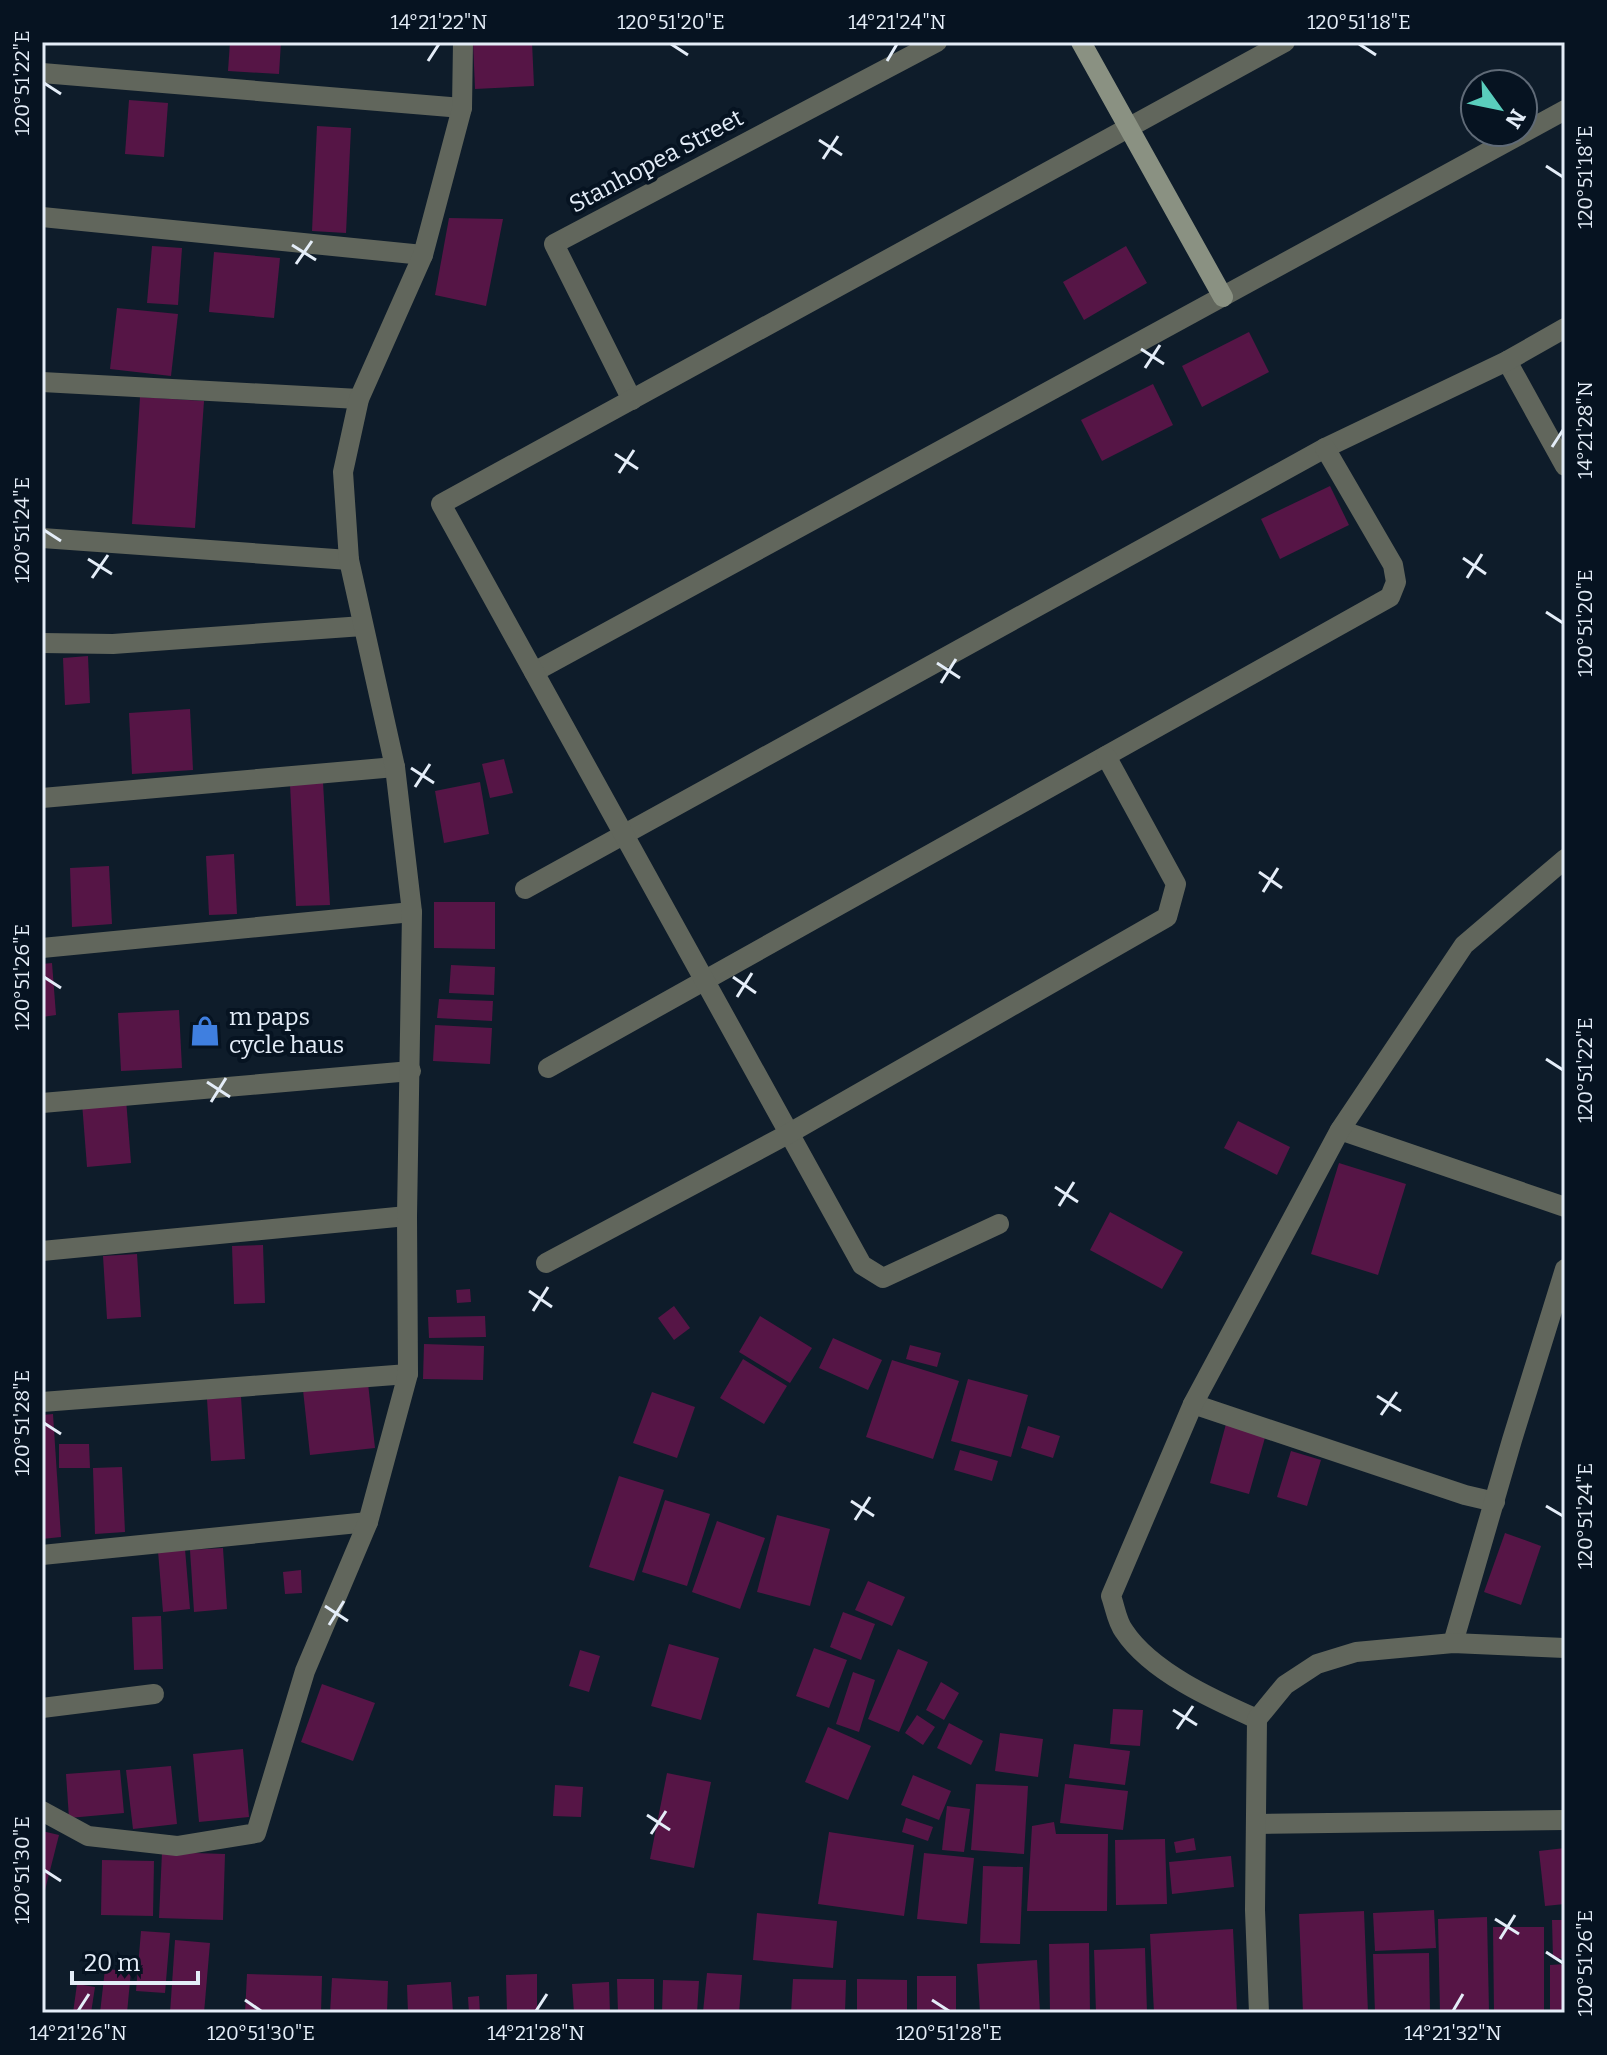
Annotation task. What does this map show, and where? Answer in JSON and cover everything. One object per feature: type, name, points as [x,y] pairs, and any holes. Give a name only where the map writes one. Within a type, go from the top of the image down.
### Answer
[{"type":"street","points":[[42,1811],[88,1836],[177,1846],[256,1833],[305,1671],[368,1522],[408,1374],[412,912],[395,767],[349,560],[343,472],[359,399],[423,255],[462,108],[463,42]]},
{"type":"street","name":"Stanhopea Street","points":[[632,400],[554,244],[937,42]]},
{"type":"street","points":[[1081,42],[1223,297]]},
{"type":"street","points":[[999,1224],[883,1278],[862,1265],[441,504],[1285,42]]},
{"type":"street","points":[[42,73],[462,108]]},
{"type":"street","points":[[534,672],[1565,110]]},
{"type":"street","points":[[42,217],[423,255]]},
{"type":"street","points":[[525,889],[1325,448],[1507,361],[1565,328]]},
{"type":"street","points":[[1507,361],[1565,466]]},
{"type":"street","points":[[42,382],[359,399]]},
{"type":"street","points":[[548,1068],[1390,597],[1396,582],[1393,565],[1325,448]]},
{"type":"street","points":[[42,538],[349,560]]},
{"type":"street","points":[[42,643],[113,644],[363,626]]},
{"type":"street","points":[[546,1263],[788,1134],[1167,917],[1176,884],[1106,756]]},
{"type":"street","points":[[42,798],[395,767]]},
{"type":"street","points":[[1257,1719],[1196,1692],[1150,1658],[1123,1631],[1111,1596],[1193,1404],[1340,1130],[1464,945],[1562,865]]},
{"type":"street","points":[[42,948],[412,912]]},
{"type":"street","points":[[42,1103],[411,1071]]},
{"type":"street","points":[[1340,1130],[1565,1207]]},
{"type":"street","points":[[42,1251],[407,1216]]},
{"type":"street","points":[[1453,1643],[1565,1269]]},
{"type":"street","points":[[42,1402],[408,1374]]},
{"type":"street","points":[[1193,1404],[1465,1495],[1495,1502]]},
{"type":"street","points":[[42,1555],[368,1522]]},
{"type":"street","points":[[1259,2013],[1255,1910],[1257,1719],[1285,1685],[1317,1664],[1356,1652],[1453,1643],[1565,1648]]},
{"type":"street","points":[[42,1708],[154,1694]]},
{"type":"street","points":[[1257,1824],[1565,1820]]},
{"type":"building","points":[[230,42],[281,42],[279,74],[228,71]]},
{"type":"building","points":[[473,42],[532,42],[534,86],[475,89]]},
{"type":"building","points":[[129,100],[168,103],[164,157],[125,154]]},
{"type":"building","points":[[317,126],[351,128],[346,233],[312,231]]},
{"type":"building","points":[[449,218],[503,219],[486,306],[435,295]]},
{"type":"building","points":[[152,246],[182,248],[178,305],[147,303]]},
{"type":"building","points":[[1126,246],[1147,283],[1084,320],[1063,282]]},
{"type":"building","points":[[214,252],[280,258],[274,318],[209,312]]},
{"type":"building","points":[[117,308],[178,314],[171,376],[110,369]]},
{"type":"building","points":[[1249,332],[1269,372],[1202,407],[1182,366]]},
{"type":"building","points":[[1153,384],[1173,425],[1102,461],[1081,420]]},
{"type":"building","points":[[140,397],[204,401],[195,528],[132,524]]},
{"type":"building","points":[[1330,486],[1349,525],[1280,559],[1261,519]]},
{"type":"building","points":[[88,656],[90,703],[65,705],[63,658]]},
{"type":"building","points":[[190,709],[193,770],[132,774],[129,713]]},
{"type":"building","points":[[504,759],[513,793],[490,798],[482,764]]},
{"type":"building","points":[[323,782],[330,905],[296,906],[290,784]]},
{"type":"building","points":[[480,782],[489,834],[444,843],[435,791]]},
{"type":"building","points":[[234,854],[237,914],[209,915],[206,856]]},
{"type":"building","points":[[109,866],[112,924],[72,927],[70,868]]},
{"type":"building","points":[[434,902],[495,902],[495,949],[434,948]]},
{"type":"building","points":[[52,963],[56,1015],[42,1017],[42,964]]},
{"type":"building","points":[[451,965],[495,967],[494,995],[449,993]]},
{"type":"building","points":[[439,999],[493,1001],[492,1021],[437,1018]]},
{"type":"building","points":[[179,1010],[182,1068],[121,1071],[118,1013]]},
{"type":"building","points":[[435,1025],[492,1028],[490,1064],[433,1061]]},
{"type":"building","points":[[126,1099],[131,1163],[87,1167],[82,1103]]},
{"type":"building","points":[[1238,1121],[1290,1147],[1277,1175],[1224,1148]]},
{"type":"building","points":[[1339,1163],[1406,1184],[1378,1275],[1311,1254]]},
{"type":"building","points":[[1110,1212],[1183,1252],[1162,1289],[1090,1250]]},
{"type":"building","points":[[263,1245],[265,1303],[234,1304],[232,1246]]},
{"type":"building","points":[[137,1254],[141,1317],[107,1319],[103,1256]]},
{"type":"building","points":[[470,1289],[471,1302],[457,1303],[456,1290]]},
{"type":"building","points":[[674,1306],[690,1328],[674,1340],[658,1318]]},
{"type":"building","points":[[485,1316],[486,1337],[429,1338],[428,1317]]},
{"type":"building","points":[[760,1316],[812,1348],[790,1383],[739,1352]]},
{"type":"building","points":[[833,1338],[882,1360],[868,1390],[819,1368]]},
{"type":"building","points":[[424,1344],[484,1346],[483,1380],[423,1379]]},
{"type":"building","points":[[910,1345],[941,1353],[937,1367],[906,1359]]},
{"type":"building","points":[[743,1359],[787,1386],[764,1424],[720,1398]]},
{"type":"building","points":[[892,1360],[959,1381],[933,1459],[866,1437]]},
{"type":"building","points":[[968,1379],[1028,1395],[1011,1457],[951,1441]]},
{"type":"building","points":[[368,1383],[375,1448],[310,1455],[303,1390]]},
{"type":"building","points":[[652,1392],[695,1407],[677,1458],[633,1443]]},
{"type":"building","points":[[241,1397],[245,1459],[211,1461],[207,1399]]},
{"type":"building","points":[[53,1414],[61,1537],[42,1539],[42,1415]]},
{"type":"building","points":[[1226,1424],[1266,1434],[1249,1494],[1210,1483]]},
{"type":"building","points":[[1028,1426],[1060,1436],[1053,1458],[1021,1448]]},
{"type":"building","points":[[59,1444],[89,1444],[90,1468],[59,1468]]},
{"type":"building","points":[[960,1450],[998,1461],[992,1481],[954,1470]]},
{"type":"building","points":[[1291,1451],[1321,1460],[1307,1506],[1277,1497]]},
{"type":"building","points":[[122,1467],[125,1532],[95,1534],[93,1468]]},
{"type":"building","points":[[619,1476],[664,1490],[634,1581],[589,1567]]},
{"type":"building","points":[[665,1500],[710,1514],[687,1586],[642,1572]]},
{"type":"building","points":[[777,1515],[830,1529],[810,1606],[757,1592]]},
{"type":"building","points":[[717,1521],[765,1538],[740,1609],[692,1592]]},
{"type":"building","points":[[1505,1533],[1541,1546],[1521,1605],[1484,1592]]},
{"type":"building","points":[[223,1548],[227,1609],[194,1612],[190,1550]]},
{"type":"building","points":[[185,1549],[190,1609],[163,1612],[158,1551]]},
{"type":"building","points":[[301,1570],[302,1593],[285,1594],[283,1572]]},
{"type":"building","points":[[868,1581],[905,1597],[892,1626],[855,1610]]},
{"type":"building","points":[[843,1612],[875,1624],[861,1660],[830,1647]]},
{"type":"building","points":[[161,1616],[163,1669],[134,1670],[132,1617]]},
{"type":"building","points":[[669,1644],[719,1658],[701,1720],[651,1706]]},
{"type":"building","points":[[814,1648],[847,1660],[829,1708],[796,1696]]},
{"type":"building","points":[[898,1649],[928,1662],[899,1732],[868,1719]]},
{"type":"building","points":[[580,1650],[600,1656],[589,1692],[569,1686]]},
{"type":"building","points":[[853,1672],[875,1680],[859,1732],[836,1724]]},
{"type":"building","points":[[941,1682],[959,1693],[944,1720],[926,1710]]},
{"type":"building","points":[[322,1684],[375,1703],[353,1761],[301,1742]]},
{"type":"building","points":[[1113,1709],[1143,1710],[1140,1746],[1110,1744]]},
{"type":"building","points":[[917,1715],[935,1727],[923,1745],[905,1733]]},
{"type":"building","points":[[949,1723],[983,1741],[971,1765],[937,1748]]},
{"type":"building","points":[[828,1727],[871,1746],[848,1800],[805,1782]]},
{"type":"building","points":[[1000,1733],[1043,1739],[1038,1777],[995,1771]]},
{"type":"building","points":[[1074,1744],[1130,1751],[1125,1785],[1069,1778]]},
{"type":"building","points":[[243,1749],[249,1817],[199,1822],[193,1754]]},
{"type":"building","points":[[171,1766],[177,1824],[133,1829],[126,1770]]},
{"type":"building","points":[[120,1770],[124,1813],[69,1818],[66,1774]]},
{"type":"building","points":[[667,1773],[711,1782],[694,1868],[650,1859]]},
{"type":"building","points":[[913,1775],[951,1791],[939,1820],[901,1805]]},
{"type":"building","points":[[976,1784],[1028,1786],[1024,1854],[971,1850]]},
{"type":"building","points":[[1065,1784],[1128,1791],[1123,1830],[1060,1823]]},
{"type":"building","points":[[555,1785],[583,1787],[581,1817],[553,1816]]},
{"type":"building","points":[[947,1806],[970,1809],[964,1852],[942,1850]]},
{"type":"building","points":[[906,1818],[933,1827],[928,1841],[902,1832]]},
{"type":"building","points":[[1054,1822],[1056,1834],[1108,1834],[1107,1911],[1027,1911],[1032,1826]]},
{"type":"building","points":[[42,1831],[59,1835],[43,1898],[42,1898]]},
{"type":"building","points":[[829,1832],[914,1845],[904,1916],[818,1904]]},
{"type":"building","points":[[1194,1838],[1196,1850],[1176,1853],[1174,1842]]},
{"type":"building","points":[[1165,1839],[1167,1904],[1116,1905],[1115,1840]]},
{"type":"building","points":[[1565,1848],[1565,1904],[1545,1906],[1539,1851]]},
{"type":"building","points":[[162,1852],[225,1854],[223,1920],[159,1918]]},
{"type":"building","points":[[924,1853],[974,1858],[967,1924],[917,1919]]},
{"type":"building","points":[[1231,1856],[1234,1887],[1172,1894],[1169,1862]]},
{"type":"building","points":[[102,1860],[154,1861],[153,1916],[101,1915]]},
{"type":"building","points":[[983,1866],[1023,1867],[1020,1944],[980,1943]]},
{"type":"building","points":[[1434,1910],[1436,1948],[1375,1951],[1373,1913]]},
{"type":"building","points":[[1364,1911],[1368,2013],[1303,2013],[1299,1914]]},
{"type":"building","points":[[757,1913],[837,1921],[833,1968],[753,1960]]},
{"type":"building","points":[[1487,1917],[1489,2012],[1440,2013],[1438,1919]]},
{"type":"building","points":[[1552,1920],[1565,1920],[1565,1958],[1553,1959]]},
{"type":"building","points":[[1493,1927],[1544,1927],[1544,2013],[1494,2013]]},
{"type":"building","points":[[1233,1929],[1237,2013],[1154,2013],[1150,1934]]},
{"type":"building","points":[[141,1931],[170,1933],[165,1993],[136,1991]]},
{"type":"building","points":[[175,1940],[210,1943],[204,2013],[170,2013]]},
{"type":"building","points":[[1089,1943],[1090,2013],[1050,2013],[1049,1944]]},
{"type":"building","points":[[1145,1948],[1147,2013],[1096,2013],[1094,1950]]},
{"type":"building","points":[[1429,1953],[1430,2013],[1375,2013],[1373,1954]]},
{"type":"building","points":[[1037,1960],[1040,2013],[980,2013],[977,1964]]},
{"type":"building","points":[[1565,1964],[1565,2013],[1550,2013],[1550,1965]]},
{"type":"building","points":[[105,1969],[131,1971],[127,2013],[100,2013]]},
{"type":"building","points":[[707,1973],[742,1975],[739,2013],[703,2012]]},
{"type":"building","points":[[247,1974],[322,1976],[321,2013],[245,2013]]},
{"type":"building","points":[[537,1974],[537,2013],[507,2013],[506,1975]]},
{"type":"building","points":[[917,1976],[956,1976],[956,2013],[917,2013]]},
{"type":"building","points":[[332,1978],[388,1981],[387,2013],[330,2013]]},
{"type":"building","points":[[617,1979],[654,1979],[654,2013],[618,2013]]},
{"type":"building","points":[[793,1979],[846,1980],[845,2013],[791,2013]]},
{"type":"building","points":[[857,1979],[907,1980],[907,2013],[857,2013]]},
{"type":"building","points":[[663,1980],[699,1981],[697,2013],[662,2013]]},
{"type":"building","points":[[451,1982],[453,2013],[408,2013],[407,1985]]},
{"type":"building","points":[[609,1982],[610,2013],[574,2013],[572,1984]]},
{"type":"building","points":[[77,1984],[95,1987],[91,2013],[73,2013]]},
{"type":"building","points":[[479,1996],[480,2013],[469,2013],[468,1997]]},
{"type":"place","name":"m paps cycle haus","points":[[205,1031]]}]
